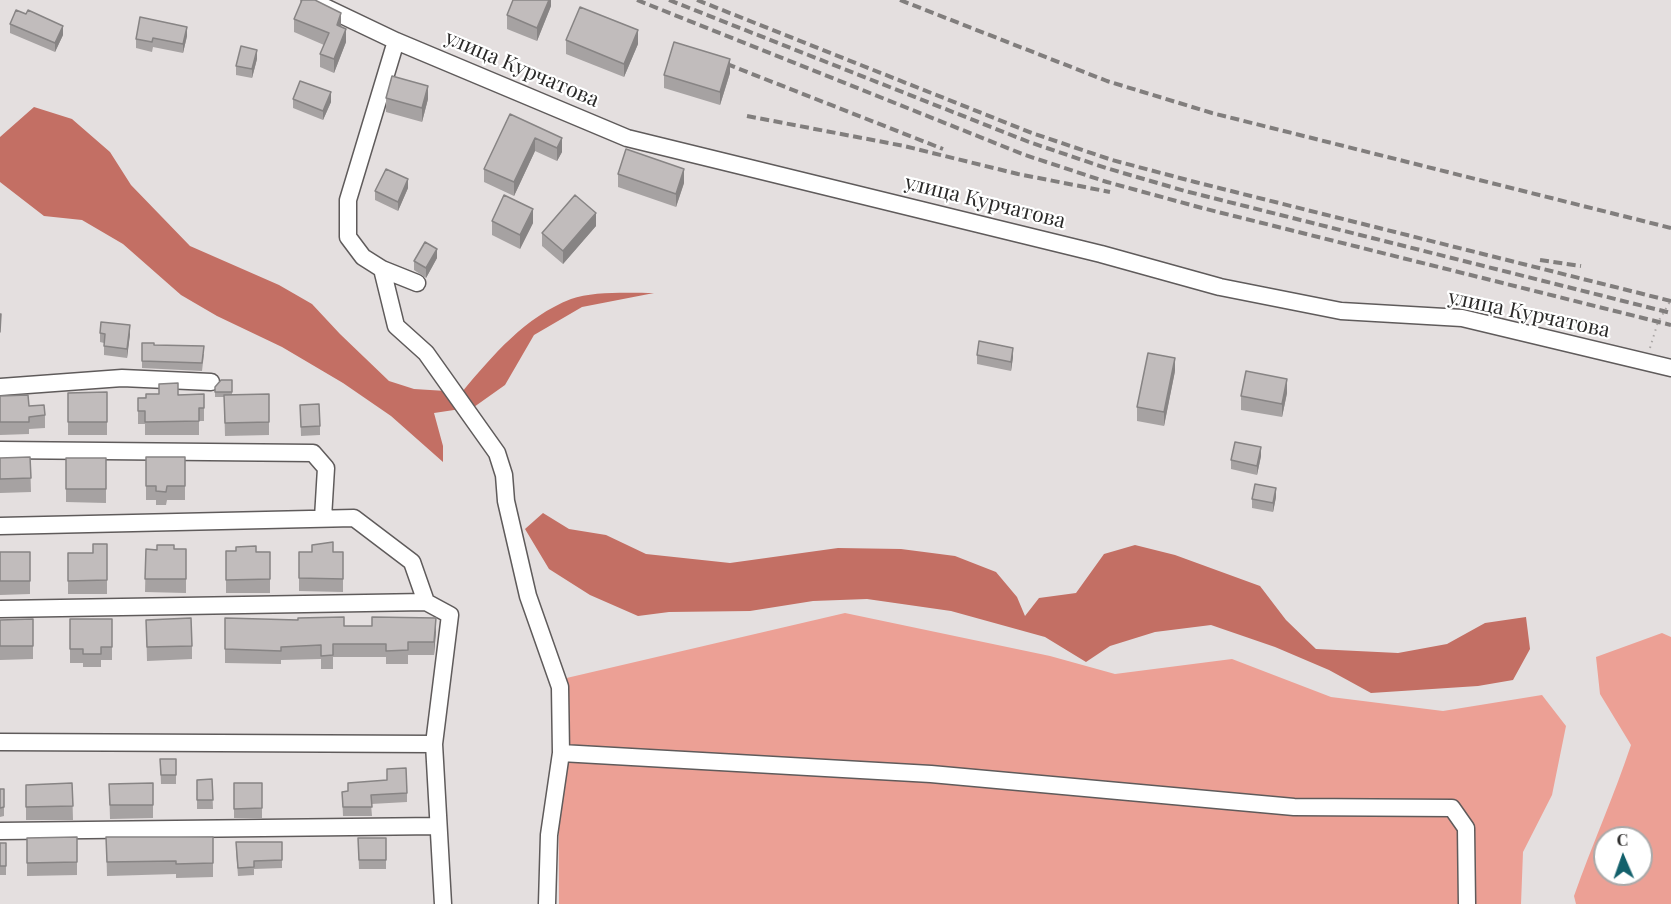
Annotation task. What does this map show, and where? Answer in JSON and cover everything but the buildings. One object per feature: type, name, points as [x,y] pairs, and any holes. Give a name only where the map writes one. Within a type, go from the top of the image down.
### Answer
[{"type":"street","name":"улица Курчатова","points":[[310,0],[396,41],[627,138],[1101,254],[1220,287],[1341,311],[1462,318],[1671,368]]},
{"type":"street","points":[[396,41],[348,200],[348,237],[363,256],[382,269],[417,283]]},
{"type":"street","points":[[382,269],[396,326],[426,352],[497,453],[504,475],[506,501],[528,596],[560,687],[561,753],[549,835],[547,904]]},
{"type":"street","points":[[0,387],[122,378],[211,382]]},
{"type":"street","points":[[0,450],[313,453],[326,468],[323,518]]},
{"type":"street","points":[[0,526],[354,518],[412,562],[426,602]]},
{"type":"street","points":[[0,609],[426,602],[450,615],[434,744],[443,904]]},
{"type":"street","points":[[0,742],[434,744]]},
{"type":"street","points":[[561,753],[931,774],[1294,807],[1452,808],[1466,828],[1467,904]]},
{"type":"street","points":[[0,831],[438,826]]},
{"type":"path","points":[[1645,362],[1658,322],[1671,300]]},
{"type":"shaded area","points":[[34,107],[72,119],[110,152],[131,185],[190,246],[279,285],[312,304],[389,381],[414,389],[462,392],[511,338],[539,316],[571,299],[601,294],[654,293],[582,307],[534,335],[505,385],[474,407],[434,413],[443,446],[443,462],[391,416],[343,383],[282,347],[217,316],[181,295],[123,244],[82,220],[44,216],[0,182],[0,137]]},
{"type":"shaded area","points":[[543,513],[569,529],[606,535],[646,554],[730,563],[838,548],[901,549],[955,556],[996,572],[1017,597],[1025,616],[1039,598],[1076,593],[1104,554],[1135,545],[1175,555],[1260,586],[1286,620],[1316,649],[1398,653],[1447,644],[1485,623],[1526,617],[1530,649],[1513,680],[1478,686],[1371,693],[1329,670],[1275,647],[1211,625],[1155,632],[1110,646],[1086,662],[1045,637],[951,611],[867,599],[813,601],[750,611],[669,612],[638,616],[590,595],[549,569],[525,529]]},
{"type":"shaded area","points":[[845,613],[1050,656],[1115,674],[1232,659],[1331,697],[1443,711],[1542,695],[1566,726],[1552,795],[1523,852],[1521,904],[559,904],[558,680]]},
{"type":"shaded area","points":[[1662,633],[1671,637],[1671,904],[1576,904],[1574,896],[1593,846],[1593,886],[1653,886],[1653,826],[1601,826],[1631,745],[1600,694],[1596,657]]},
{"type":"railway","points":[[637,0],[1025,155],[1107,182],[1202,208],[1671,325]]},
{"type":"railway","points":[[669,0],[1029,142],[1106,168],[1185,191],[1671,313]]},
{"type":"railway","points":[[697,0],[1032,133],[1112,160],[1671,301]]},
{"type":"railway","points":[[900,0],[1107,81],[1212,113],[1671,228]]},
{"type":"railway","points":[[714,59],[943,149]]},
{"type":"railway","points":[[747,116],[904,146],[1018,174],[1110,192]]},
{"type":"railway","points":[[1540,260],[1581,266]]}]
